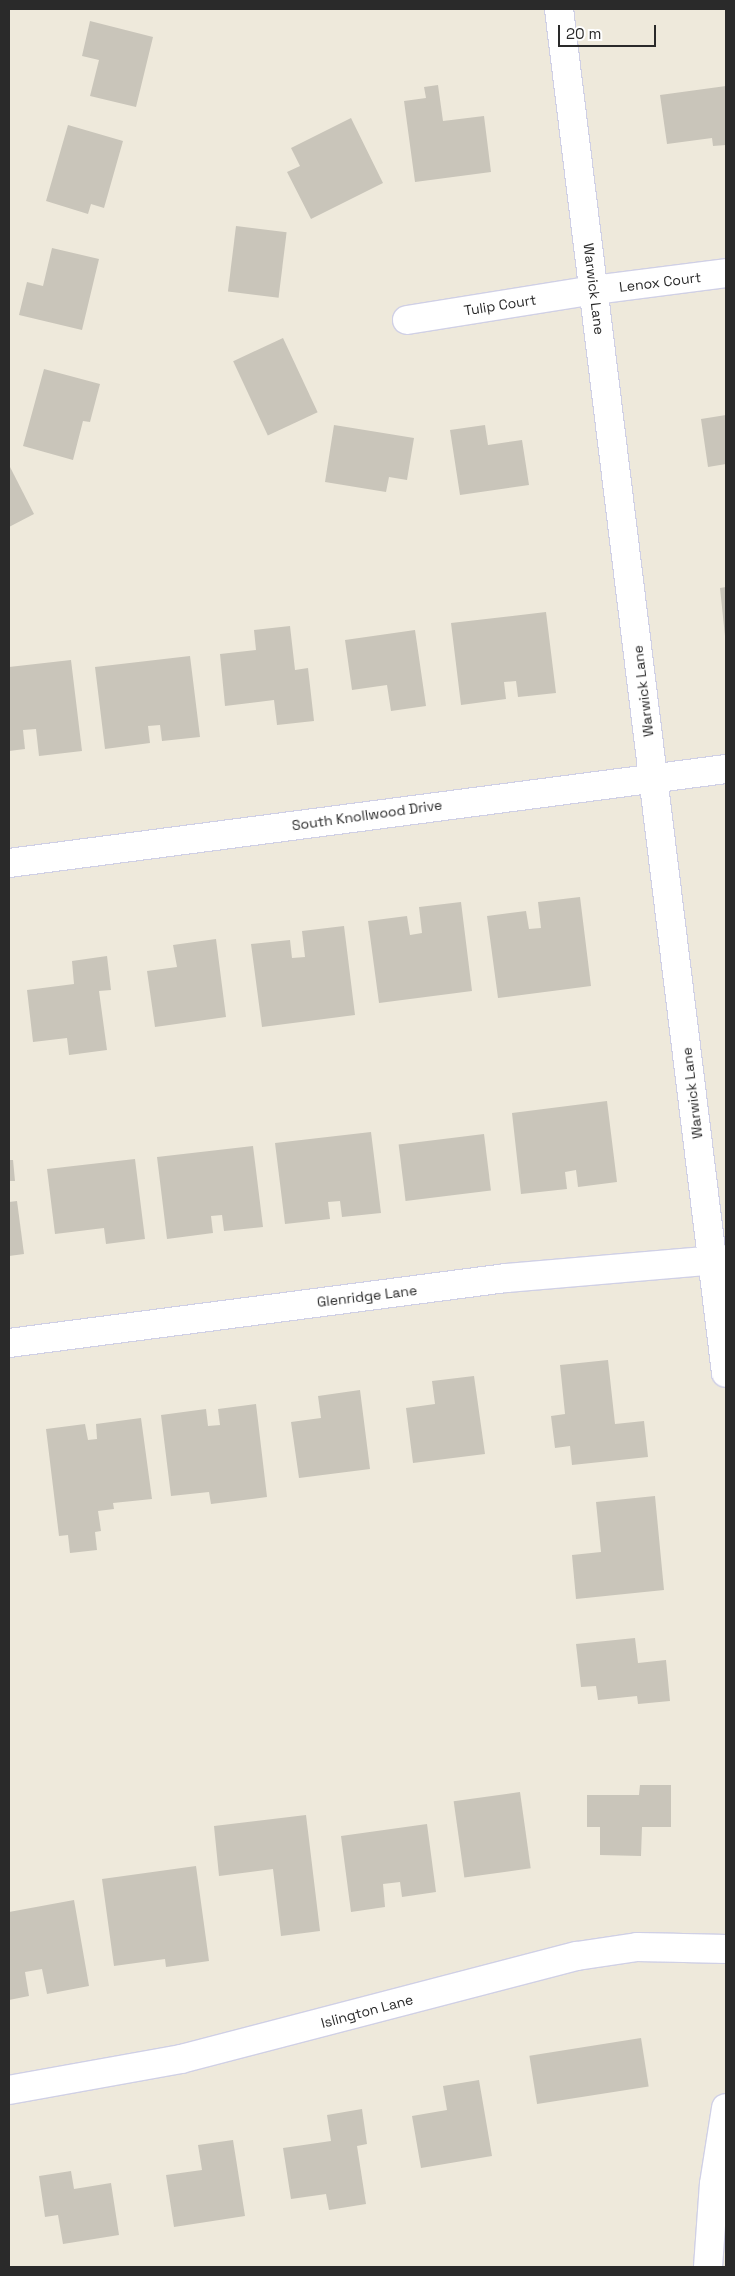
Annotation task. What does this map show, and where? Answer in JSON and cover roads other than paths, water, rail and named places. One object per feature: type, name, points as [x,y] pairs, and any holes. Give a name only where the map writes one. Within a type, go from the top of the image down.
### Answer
[{"type":"street","name":"Warwick Lane","points":[[559,9],[654,777],[720,1260],[726,1373]]},
{"type":"street","name":"Lenox Court","points":[[594,290],[726,273]]},
{"type":"street","name":"Tulip Court","points":[[407,320],[594,290]]},
{"type":"street","name":"South Knollwood Drive","points":[[9,863],[726,769]]},
{"type":"street","name":"Glenridge Lane","points":[[9,1343],[506,1278],[720,1260]]},
{"type":"street","name":"Islington Lane","points":[[9,2090],[181,2059],[577,1956],[637,1947],[726,1949]]},
{"type":"street","points":[[708,2267],[720,2184],[726,2108]]}]
